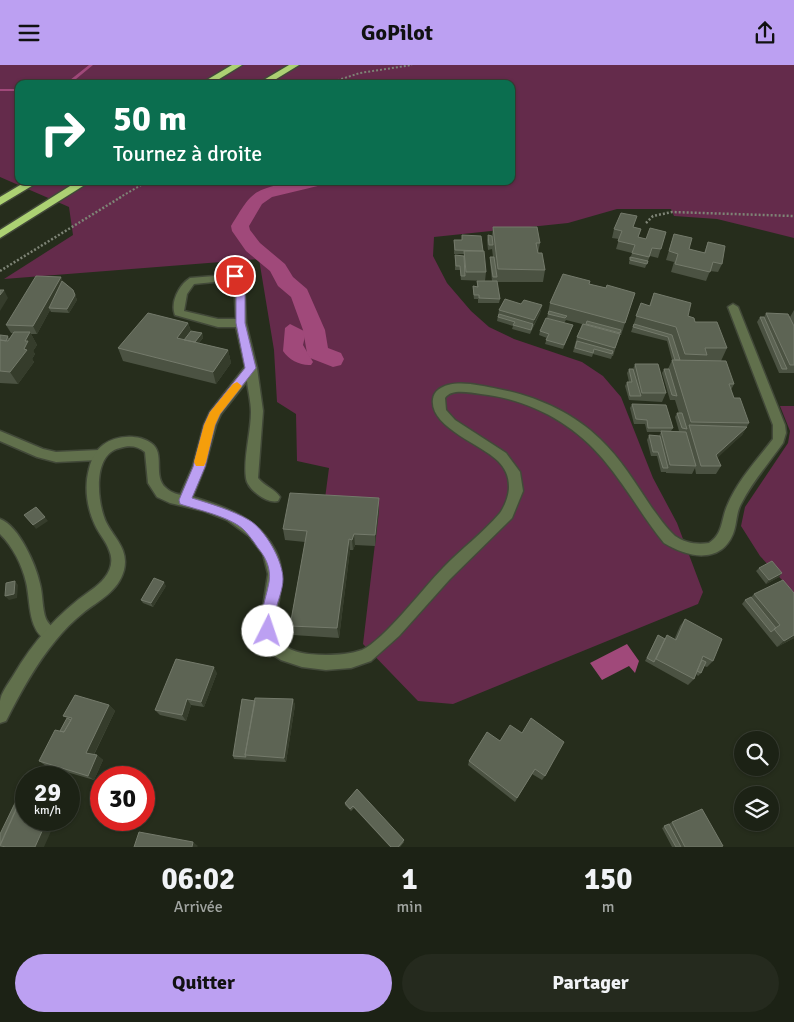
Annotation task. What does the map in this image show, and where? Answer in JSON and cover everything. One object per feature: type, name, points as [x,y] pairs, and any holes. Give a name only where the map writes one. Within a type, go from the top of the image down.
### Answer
[{"type":"highway","points":[[211,80],[238,65]]},
{"type":"highway","points":[[268,80],[295,65]]},
{"type":"highway","points":[[0,202],[28,185]]},
{"type":"highway","points":[[0,235],[80,185]]},
{"type":"street","points":[[240,323],[218,323],[179,313],[179,303],[188,284],[194,280],[239,277],[240,323],[251,368],[257,411],[252,479],[258,487],[273,497]]},
{"type":"street","points":[[0,715],[35,652],[72,612],[112,580],[118,565],[116,549],[107,537],[98,519],[93,494],[100,455],[104,448],[113,443],[137,442],[145,444],[151,450],[154,483],[160,491],[166,496],[185,500],[229,516],[247,525],[270,553],[275,565],[276,581],[269,612],[268,631],[275,647],[288,657],[328,663],[367,656],[380,645],[447,573],[507,515],[517,495],[517,478],[504,460],[485,445],[450,423],[442,414],[438,405],[439,397],[443,392],[451,389],[474,389],[526,401],[566,418],[608,456],[669,539],[677,545],[689,549],[702,551],[716,547],[724,537],[734,503],[779,441],[780,433],[772,404],[733,307]]},
{"type":"street","points":[[185,500],[199,467],[210,425],[216,412],[251,368]]},
{"type":"street","points":[[0,436],[41,454],[56,457],[100,455]]},
{"type":"street","points":[[0,525],[14,539],[22,554],[33,582],[39,621],[50,635]]},
{"type":"path","points":[[338,80],[360,73],[412,65]]},
{"type":"path","points":[[0,271],[141,185]]},
{"type":"path","points":[[646,223],[653,216],[672,212],[794,215]]},
{"type":"shaded area","points":[[0,65],[794,65],[794,238],[717,219],[674,216],[671,209],[617,209],[568,223],[434,237],[433,256],[447,283],[471,311],[489,327],[514,339],[582,362],[603,376],[621,397],[653,478],[677,523],[703,592],[698,604],[453,704],[418,701],[363,644],[379,510],[324,506],[329,468],[297,461],[296,414],[277,402],[274,350],[259,259],[4,279],[73,235],[69,207],[18,185],[515,185],[515,80],[15,80],[15,184],[0,177]]},
{"type":"shaded area","points":[[290,324],[306,332],[303,345],[313,362],[311,365],[303,365],[296,362],[283,351],[285,328]]},
{"type":"shaded area","points":[[780,406],[794,406],[794,593],[760,556],[741,526],[745,507],[788,443],[790,431]]},
{"type":"shaded area","points":[[627,644],[639,661],[635,673],[629,666],[602,680],[590,663]]},
{"type":"building","points":[[621,213],[637,216],[633,227],[641,229],[638,237],[646,239],[650,228],[666,232],[661,249],[652,248],[649,257],[632,253],[635,245],[618,241],[622,231],[614,229]]},
{"type":"building","points":[[493,227],[537,227],[540,243],[536,243],[538,253],[542,253],[545,270],[498,269]]},
{"type":"building","points":[[674,234],[692,238],[689,249],[705,253],[708,242],[725,246],[722,264],[713,262],[710,272],[675,264],[678,254],[669,251]]},
{"type":"building","points":[[462,235],[481,236],[483,251],[455,250],[454,240],[462,240]]},
{"type":"building","points":[[488,235],[492,236],[493,245],[489,245]]},
{"type":"building","points":[[464,251],[484,251],[486,272],[466,272]]},
{"type":"building","points":[[455,255],[464,256],[465,276],[461,276],[460,266],[456,266]]},
{"type":"building","points":[[490,257],[494,257],[497,277],[493,277]]},
{"type":"building","points":[[630,257],[648,261],[647,264],[630,260]]},
{"type":"building","points":[[563,274],[590,281],[589,284],[606,288],[607,285],[635,293],[625,323],[550,303]]},
{"type":"building","points":[[36,276],[61,277],[33,326],[6,325]]},
{"type":"building","points":[[62,281],[73,290],[75,295],[67,309],[49,308]]},
{"type":"building","points":[[477,281],[497,281],[500,299],[479,298],[479,295],[474,295],[473,286],[478,287]]},
{"type":"building","points":[[654,293],[691,303],[688,316],[694,318],[695,322],[717,322],[727,348],[705,348],[707,355],[685,354],[676,327],[636,316],[641,303],[650,306]]},
{"type":"building","points":[[505,299],[521,304],[524,300],[542,305],[534,320],[499,310]]},
{"type":"building","points":[[549,311],[567,316],[565,318],[548,314]]},
{"type":"building","points":[[148,313],[188,323],[177,338],[228,350],[213,372],[118,348]]},
{"type":"building","points":[[766,313],[788,314],[794,326],[794,365],[790,365]]},
{"type":"building","points":[[499,314],[533,324],[531,330],[513,325],[515,322],[498,317]]},
{"type":"building","points":[[760,317],[764,317],[787,369],[782,369]]},
{"type":"building","points":[[546,318],[573,325],[564,345],[546,340],[549,334],[540,331]]},
{"type":"building","points":[[587,321],[621,330],[620,333],[586,324]]},
{"type":"building","points":[[583,324],[620,334],[615,348],[577,337]]},
{"type":"building","points":[[634,324],[672,335],[680,360],[675,360],[668,337],[633,327]]},
{"type":"building","points":[[191,331],[202,333],[195,342],[184,340]]},
{"type":"building","points":[[14,332],[30,332],[25,341],[28,341],[24,349],[27,350],[10,372],[0,371],[0,340],[8,341]]},
{"type":"building","points":[[0,335],[8,336],[6,341],[0,340]]},
{"type":"building","points":[[577,341],[613,351],[612,354],[594,349],[593,353],[575,348]]},
{"type":"building","points":[[672,360],[726,361],[734,384],[729,384],[734,398],[740,398],[749,423],[691,422]]},
{"type":"building","points":[[635,364],[658,364],[666,393],[642,393]]},
{"type":"building","points":[[629,369],[633,369],[641,396],[630,396],[627,382],[632,382]]},
{"type":"building","points":[[664,369],[669,369],[677,396],[672,395]]},
{"type":"building","points":[[632,404],[666,405],[673,428],[648,428],[647,420],[636,419]]},
{"type":"building","points":[[677,413],[682,413],[687,429],[682,428]]},
{"type":"building","points":[[689,425],[747,427],[716,455],[721,466],[701,466]]},
{"type":"building","points":[[661,431],[686,432],[696,466],[670,465]]},
{"type":"building","points":[[649,435],[660,436],[668,468],[663,468],[658,452],[653,452]]},
{"type":"building","points":[[290,493],[379,498],[375,535],[354,534],[352,540],[349,539],[337,628],[290,626],[307,531],[283,529]]},
{"type":"building","points":[[36,507],[45,517],[33,525],[24,515]]},
{"type":"building","points":[[772,561],[782,573],[769,580],[759,568]]},
{"type":"building","points":[[154,578],[164,582],[151,603],[141,600]]},
{"type":"building","points":[[783,580],[794,593],[794,635],[784,641],[774,629],[780,625],[754,594]]},
{"type":"building","points":[[15,581],[14,594],[5,596],[6,583]]},
{"type":"building","points":[[751,597],[776,628],[771,632],[745,600]]},
{"type":"building","points":[[685,619],[722,639],[713,661],[703,656],[694,679],[656,659],[667,635],[676,640]]},
{"type":"building","points":[[658,635],[665,639],[654,662],[647,658]]},
{"type":"building","points":[[176,659],[214,667],[201,702],[187,699],[182,715],[155,710]]},
{"type":"building","points":[[702,660],[706,662],[701,673],[697,671]]},
{"type":"building","points":[[75,695],[109,705],[86,753],[97,755],[92,766],[90,766],[88,776],[80,774],[80,766],[55,766],[39,761],[55,730],[64,732],[72,718],[63,716]]},
{"type":"building","points":[[255,698],[293,699],[284,758],[245,755]]},
{"type":"building","points":[[242,699],[255,701],[246,757],[233,756]]},
{"type":"building","points":[[67,718],[71,720],[64,732],[60,731]]},
{"type":"building","points":[[531,718],[564,742],[545,776],[535,769],[517,798],[469,761],[487,732],[500,741],[510,725],[522,733]]},
{"type":"building","points":[[357,789],[404,840],[398,847],[391,847],[353,806],[350,809],[345,803]]},
{"type":"building","points":[[15,803],[15,811],[0,845],[0,834]]},
{"type":"building","points":[[702,809],[723,846],[685,847],[672,822]]},
{"type":"building","points":[[15,812],[15,831],[42,831],[35,847],[0,846]]},
{"type":"building","points":[[669,824],[681,847],[676,847],[664,826]]},
{"type":"building","points":[[139,832],[193,842],[192,847],[134,847]]},
{"type":"waterway","points":[[72,80],[91,65]]},
{"type":"waterway","points":[[0,90],[15,90]]},
{"type":"waterway","points":[[299,185],[266,193],[255,201],[240,226],[241,231],[253,247],[278,268],[285,281],[300,294],[314,330],[318,353],[333,359]]},
{"type":"slow traffic","points":[[200,462],[210,425],[216,412],[224,399],[237,386]]},
{"type":"route","points":[[235,276],[240,279],[240,323],[251,368],[241,382],[224,399],[216,412],[210,425],[199,467],[185,500],[202,505],[247,525],[270,553],[275,565],[276,581],[269,612],[268,631]]}]
